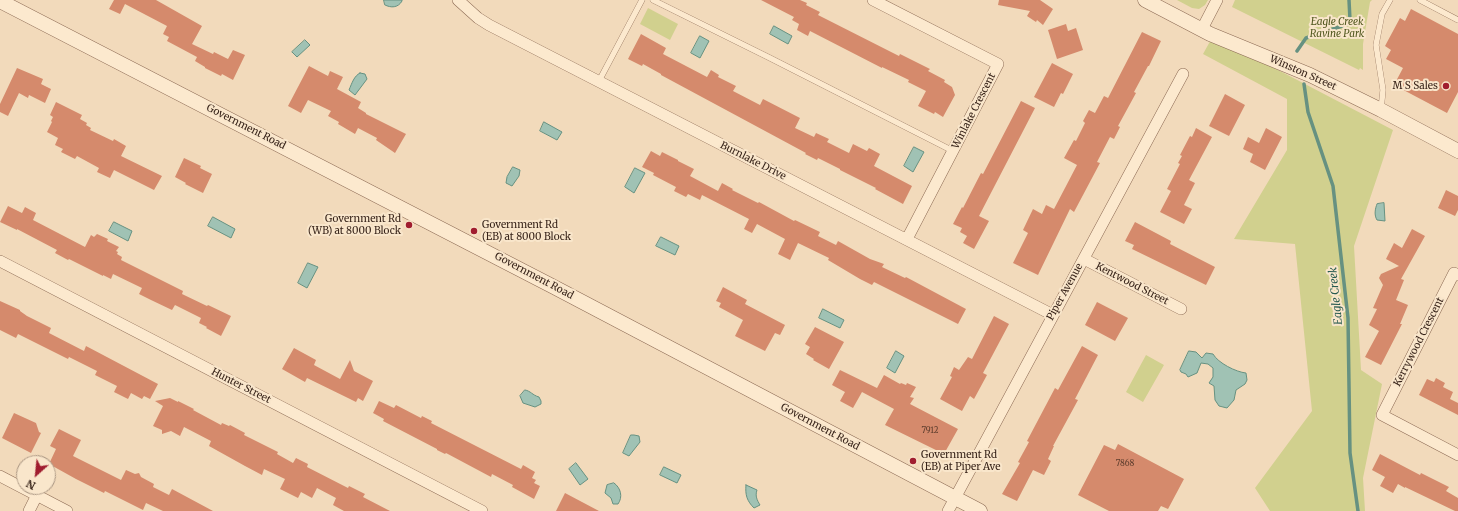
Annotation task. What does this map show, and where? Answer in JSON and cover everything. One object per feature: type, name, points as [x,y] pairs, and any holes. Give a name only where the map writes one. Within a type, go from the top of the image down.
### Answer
[{"type":"street","name":"Burnlake Drive","points":[[458,0],[488,25],[907,239],[1052,315]]},
{"type":"street","name":"Winlake Crescent","points":[[873,0],[998,64],[907,239]]},
{"type":"street","name":"Winston Street","points":[[1145,0],[1202,29],[1310,75],[1381,110],[1458,151]]},
{"type":"street","points":[[1202,29],[1217,0]]},
{"type":"street","name":"Government Road","points":[[0,1],[540,280],[980,511]]},
{"type":"street","name":"Piper Avenue","points":[[948,511],[1052,315],[1084,259],[1183,74]]},
{"type":"street","name":"Kentwood Street","points":[[1084,259],[1181,309]]},
{"type":"street","name":"Hunter Street","points":[[0,260],[482,511]]},
{"type":"street","name":"Kerrywood Crescent","points":[[1458,275],[1454,273],[1382,415],[1458,454]]},
{"type":"street","points":[[0,476],[16,484]]},
{"type":"street","points":[[29,511],[36,495],[67,511]]},
{"type":"lane","points":[[599,81],[642,0]]},
{"type":"lane","points":[[653,0],[778,61],[953,151]]},
{"type":"lane","points":[[1381,110],[1383,90],[1376,45],[1382,14],[1390,0]]},
{"type":"lane","points":[[1420,0],[1458,20]]},
{"type":"green space","points":[[1177,0],[1208,0],[1205,5],[1199,9],[1192,8]]},
{"type":"green space","name":"Eagle Creek Ravine Park","points":[[1235,0],[1372,0],[1370,2],[1363,44],[1363,70],[1360,68],[1359,70],[1232,7]]},
{"type":"green space","points":[[648,8],[678,24],[670,40],[640,24]]},
{"type":"green space","points":[[1213,36],[1393,130],[1354,246],[1361,370],[1382,384],[1363,478],[1365,511],[1270,511],[1255,488],[1312,411],[1295,244],[1234,239],[1287,150],[1287,99],[1203,54]]},
{"type":"green space","points":[[1146,355],[1164,365],[1143,402],[1126,392]]},
{"type":"shaded area","points":[[384,0],[402,1],[396,6],[390,7],[385,5]]},
{"type":"shaded area","points":[[774,26],[792,36],[788,44],[770,34]]},
{"type":"shaded area","points":[[700,36],[709,41],[700,58],[691,53]]},
{"type":"shaded area","points":[[305,40],[310,45],[297,57],[292,52]]},
{"type":"shaded area","points":[[360,73],[365,74],[367,79],[355,95],[349,90],[352,82]]},
{"type":"shaded area","points":[[544,122],[562,132],[557,140],[540,131]]},
{"type":"shaded area","points":[[914,147],[924,152],[913,172],[904,166]]},
{"type":"shaded area","points":[[513,167],[520,170],[519,176],[512,186],[506,183],[507,177]]},
{"type":"shaded area","points":[[635,168],[645,173],[634,193],[625,187]]},
{"type":"shaded area","points":[[1384,203],[1385,221],[1377,220],[1375,212],[1377,204]]},
{"type":"shaded area","points":[[213,217],[235,229],[231,238],[208,226]]},
{"type":"shaded area","points":[[114,222],[132,231],[128,241],[109,231]]},
{"type":"shaded area","points":[[661,237],[679,246],[675,255],[656,246]]},
{"type":"shaded area","points":[[308,263],[318,267],[307,288],[298,283]]},
{"type":"shaded area","points":[[823,309],[844,320],[840,328],[819,318]]},
{"type":"shaded area","points":[[896,351],[904,356],[895,373],[887,368]]},
{"type":"shaded area","points":[[1189,351],[1196,352],[1202,358],[1206,353],[1213,354],[1219,361],[1237,371],[1246,373],[1247,380],[1245,384],[1236,390],[1234,400],[1227,408],[1219,406],[1215,400],[1214,386],[1209,383],[1213,377],[1213,368],[1208,364],[1201,363],[1197,373],[1188,377],[1186,374],[1181,372],[1180,370]]},
{"type":"shaded area","points":[[525,390],[539,397],[541,404],[535,407],[523,403],[520,396]]},
{"type":"shaded area","points":[[631,435],[639,436],[640,442],[629,456],[623,453]]},
{"type":"shaded area","points":[[576,463],[588,479],[580,485],[569,469]]},
{"type":"shaded area","points":[[664,467],[681,475],[677,483],[660,475]]},
{"type":"shaded area","points":[[614,483],[618,487],[620,493],[620,501],[618,504],[613,504],[611,498],[605,493],[607,485]]},
{"type":"shaded area","points":[[746,485],[757,490],[756,494],[760,505],[754,508],[750,503],[746,495]]},
{"type":"building","points":[[114,0],[156,0],[202,26],[192,44],[228,59],[233,50],[245,55],[233,80],[205,68],[195,61],[197,57],[167,41],[169,37],[163,34],[167,26],[125,4],[120,14],[109,9]]},
{"type":"building","points":[[761,0],[800,0],[807,3],[806,5],[820,12],[818,15],[899,56],[900,54],[930,69],[928,71],[945,80],[944,82],[952,87],[955,95],[943,117],[935,112],[934,114],[918,106],[926,91],[908,82],[909,80],[882,68],[810,31],[808,36],[797,30],[799,24],[792,20],[794,17]]},
{"type":"building","points":[[999,0],[1040,0],[1053,9],[1043,25],[1037,20],[1036,22],[1027,16],[1030,11],[998,5]]},
{"type":"building","points":[[1411,9],[1458,34],[1458,92],[1447,113],[1394,85],[1403,68],[1386,59],[1391,50],[1385,46],[1400,18],[1405,21]]},
{"type":"building","points":[[1066,24],[1068,31],[1076,28],[1083,50],[1057,59],[1048,30]]},
{"type":"building","points":[[1142,32],[1161,41],[1134,92],[1136,93],[1118,126],[1120,127],[1114,139],[1110,137],[1097,162],[1100,163],[1074,212],[1070,209],[1038,275],[1013,263],[1028,233],[1023,230],[1033,209],[1042,214],[1046,205],[1054,209],[1077,165],[1064,158],[1074,140],[1076,141],[1085,123],[1083,121],[1089,110],[1095,113],[1104,96],[1108,98]]},
{"type":"building","points":[[641,34],[666,48],[663,54],[707,77],[711,70],[719,75],[718,77],[736,86],[733,91],[760,105],[763,99],[800,118],[795,128],[814,137],[816,133],[829,139],[827,142],[849,153],[853,144],[867,151],[869,148],[880,154],[874,166],[912,186],[903,204],[840,169],[818,158],[817,160],[805,154],[806,153],[643,64],[642,66],[628,59]]},
{"type":"building","points":[[1052,63],[1073,74],[1063,94],[1061,93],[1054,107],[1034,97]]},
{"type":"building","points":[[309,66],[328,76],[330,71],[343,77],[337,89],[361,102],[358,108],[366,114],[406,134],[395,153],[376,140],[377,138],[358,128],[355,134],[338,124],[339,122],[328,116],[331,111],[308,100],[301,113],[288,106]]},
{"type":"building","points":[[17,68],[43,79],[41,84],[51,89],[45,103],[29,95],[28,98],[19,93],[8,116],[0,112],[0,104]]},
{"type":"building","points":[[1225,94],[1245,105],[1229,136],[1209,126]]},
{"type":"building","points":[[1021,101],[1035,108],[979,216],[989,221],[974,249],[963,243],[967,236],[960,232],[962,228],[953,224],[981,173],[983,174]]},
{"type":"building","points":[[56,102],[82,115],[80,119],[87,123],[86,125],[91,128],[90,130],[113,141],[114,139],[126,146],[121,156],[162,176],[154,190],[114,170],[110,178],[97,172],[99,168],[77,156],[75,159],[61,152],[63,149],[55,145],[58,138],[47,132],[53,117],[50,115]]},
{"type":"building","points":[[1196,128],[1212,137],[1189,180],[1195,183],[1184,205],[1192,209],[1184,224],[1160,212],[1171,191],[1167,189],[1180,164],[1178,163],[1182,156],[1180,155]]},
{"type":"building","points":[[1266,128],[1282,137],[1265,170],[1250,162],[1253,154],[1243,149],[1248,137],[1259,143]]},
{"type":"building","points":[[651,151],[660,156],[662,152],[694,169],[690,176],[718,191],[722,183],[733,189],[732,190],[758,203],[759,202],[794,221],[795,220],[820,232],[818,236],[836,245],[838,241],[870,259],[884,264],[882,267],[905,278],[906,277],[966,309],[958,324],[874,282],[872,285],[860,279],[828,260],[829,258],[798,243],[790,260],[778,254],[785,239],[757,224],[752,233],[744,229],[749,219],[702,195],[700,200],[688,194],[686,197],[674,191],[676,187],[653,175],[654,173],[642,167]]},
{"type":"building","points":[[184,158],[201,166],[200,168],[212,174],[203,193],[175,177]]},
{"type":"building","points":[[1446,190],[1458,196],[1458,210],[1455,216],[1438,208]]},
{"type":"building","points":[[8,206],[22,213],[25,207],[36,213],[33,220],[85,247],[91,235],[94,237],[97,234],[108,239],[107,241],[119,247],[116,251],[118,252],[117,254],[122,257],[121,260],[183,291],[182,294],[231,316],[221,336],[199,323],[201,318],[175,305],[172,310],[151,300],[139,294],[142,288],[113,274],[111,279],[69,259],[68,260],[55,253],[57,250],[17,229],[0,222]]},
{"type":"building","points":[[1135,222],[1171,241],[1170,244],[1215,267],[1206,285],[1132,249],[1134,245],[1125,241]]},
{"type":"building","points":[[1412,229],[1425,236],[1401,279],[1404,280],[1396,300],[1408,305],[1400,324],[1402,324],[1381,365],[1365,357],[1379,331],[1369,325],[1377,309],[1373,308],[1383,285],[1379,278],[1381,274],[1399,266],[1386,259],[1394,243],[1402,248]]},
{"type":"building","points":[[723,287],[747,300],[745,304],[785,325],[780,335],[775,333],[765,351],[735,336],[743,320],[719,307],[721,303],[716,301]]},
{"type":"building","points":[[0,301],[20,310],[27,316],[51,328],[49,333],[84,351],[86,346],[158,384],[150,399],[144,396],[142,399],[131,393],[128,399],[114,392],[117,386],[95,375],[97,371],[69,357],[68,359],[18,334],[16,338],[0,330]]},
{"type":"building","points":[[1097,302],[1128,318],[1115,341],[1085,325]]},
{"type":"building","points":[[994,316],[1009,324],[983,373],[987,375],[974,399],[970,396],[962,411],[940,399],[952,377],[950,376],[954,367],[959,370],[968,357],[972,359]]},
{"type":"building","points":[[815,327],[844,342],[829,369],[813,360],[814,359],[806,354],[810,347],[805,344]]},
{"type":"building","points":[[1082,346],[1098,355],[1075,399],[1078,400],[1053,446],[1048,459],[1051,461],[1044,475],[1033,470],[1017,501],[1002,494],[1020,463],[1018,462],[1029,442],[1027,441],[1055,388],[1058,390]]},
{"type":"building","points":[[294,348],[316,360],[314,365],[340,379],[350,360],[354,371],[373,381],[363,401],[358,398],[356,402],[307,378],[305,382],[282,369]]},
{"type":"building","points":[[840,370],[877,388],[884,375],[900,384],[906,385],[907,383],[916,387],[910,397],[914,398],[910,404],[958,429],[944,454],[885,425],[894,409],[862,392],[853,408],[840,401],[845,392],[832,385]]},
{"type":"building","points":[[1436,378],[1445,383],[1443,387],[1453,392],[1450,399],[1458,403],[1458,415],[1419,395],[1427,379],[1434,382]]},
{"type":"building","points":[[170,398],[194,409],[193,410],[221,425],[222,423],[229,426],[230,425],[245,433],[244,435],[278,452],[277,454],[293,463],[296,458],[308,464],[307,467],[348,488],[349,486],[365,494],[363,497],[390,511],[344,511],[333,505],[336,498],[317,488],[312,498],[301,492],[298,498],[280,489],[285,479],[264,469],[262,475],[209,446],[211,441],[184,427],[180,436],[171,431],[162,434],[162,430],[153,426],[163,406],[155,401]]},
{"type":"building","points":[[379,401],[394,408],[396,405],[421,418],[422,416],[432,421],[431,423],[521,469],[523,465],[535,472],[532,478],[536,480],[534,483],[540,486],[534,499],[512,487],[513,485],[492,474],[491,477],[383,421],[384,419],[373,413]]},
{"type":"building","points":[[14,413],[36,423],[39,432],[41,433],[31,453],[2,438]]},
{"type":"building","points":[[59,429],[81,440],[73,456],[121,480],[126,470],[135,474],[139,473],[141,477],[154,484],[153,487],[169,495],[172,489],[213,511],[163,511],[146,503],[143,510],[105,491],[104,493],[56,468],[56,455],[53,455],[56,449],[50,446]]},
{"type":"building","points":[[1118,444],[1184,479],[1168,509],[1161,506],[1158,511],[1109,511],[1078,495],[1104,445],[1115,450]]},
{"type":"building","points":[[1380,454],[1420,475],[1421,473],[1449,487],[1446,491],[1458,498],[1458,511],[1455,511],[1398,484],[1393,493],[1380,486],[1385,477],[1372,470]]},
{"type":"building","points":[[565,493],[599,511],[556,511]]},
{"type":"waterway","name":"Eagle Creek","points":[[1297,51],[1306,38],[1348,24],[1350,20],[1349,0]]},
{"type":"waterway","name":"Eagle Creek","points":[[1304,84],[1308,112],[1333,186],[1348,318],[1350,453],[1358,511]]},
{"type":"place","name":"M S Sales","points":[[1446,86]]},
{"type":"place","name":"Government Rd (WB) at 8000 Block","points":[[409,225]]},
{"type":"place","name":"Government Rd (EB) at 8000 Block","points":[[474,231]]},
{"type":"place","name":"Government Rd (EB) at Piper Ave","points":[[913,461]]}]
